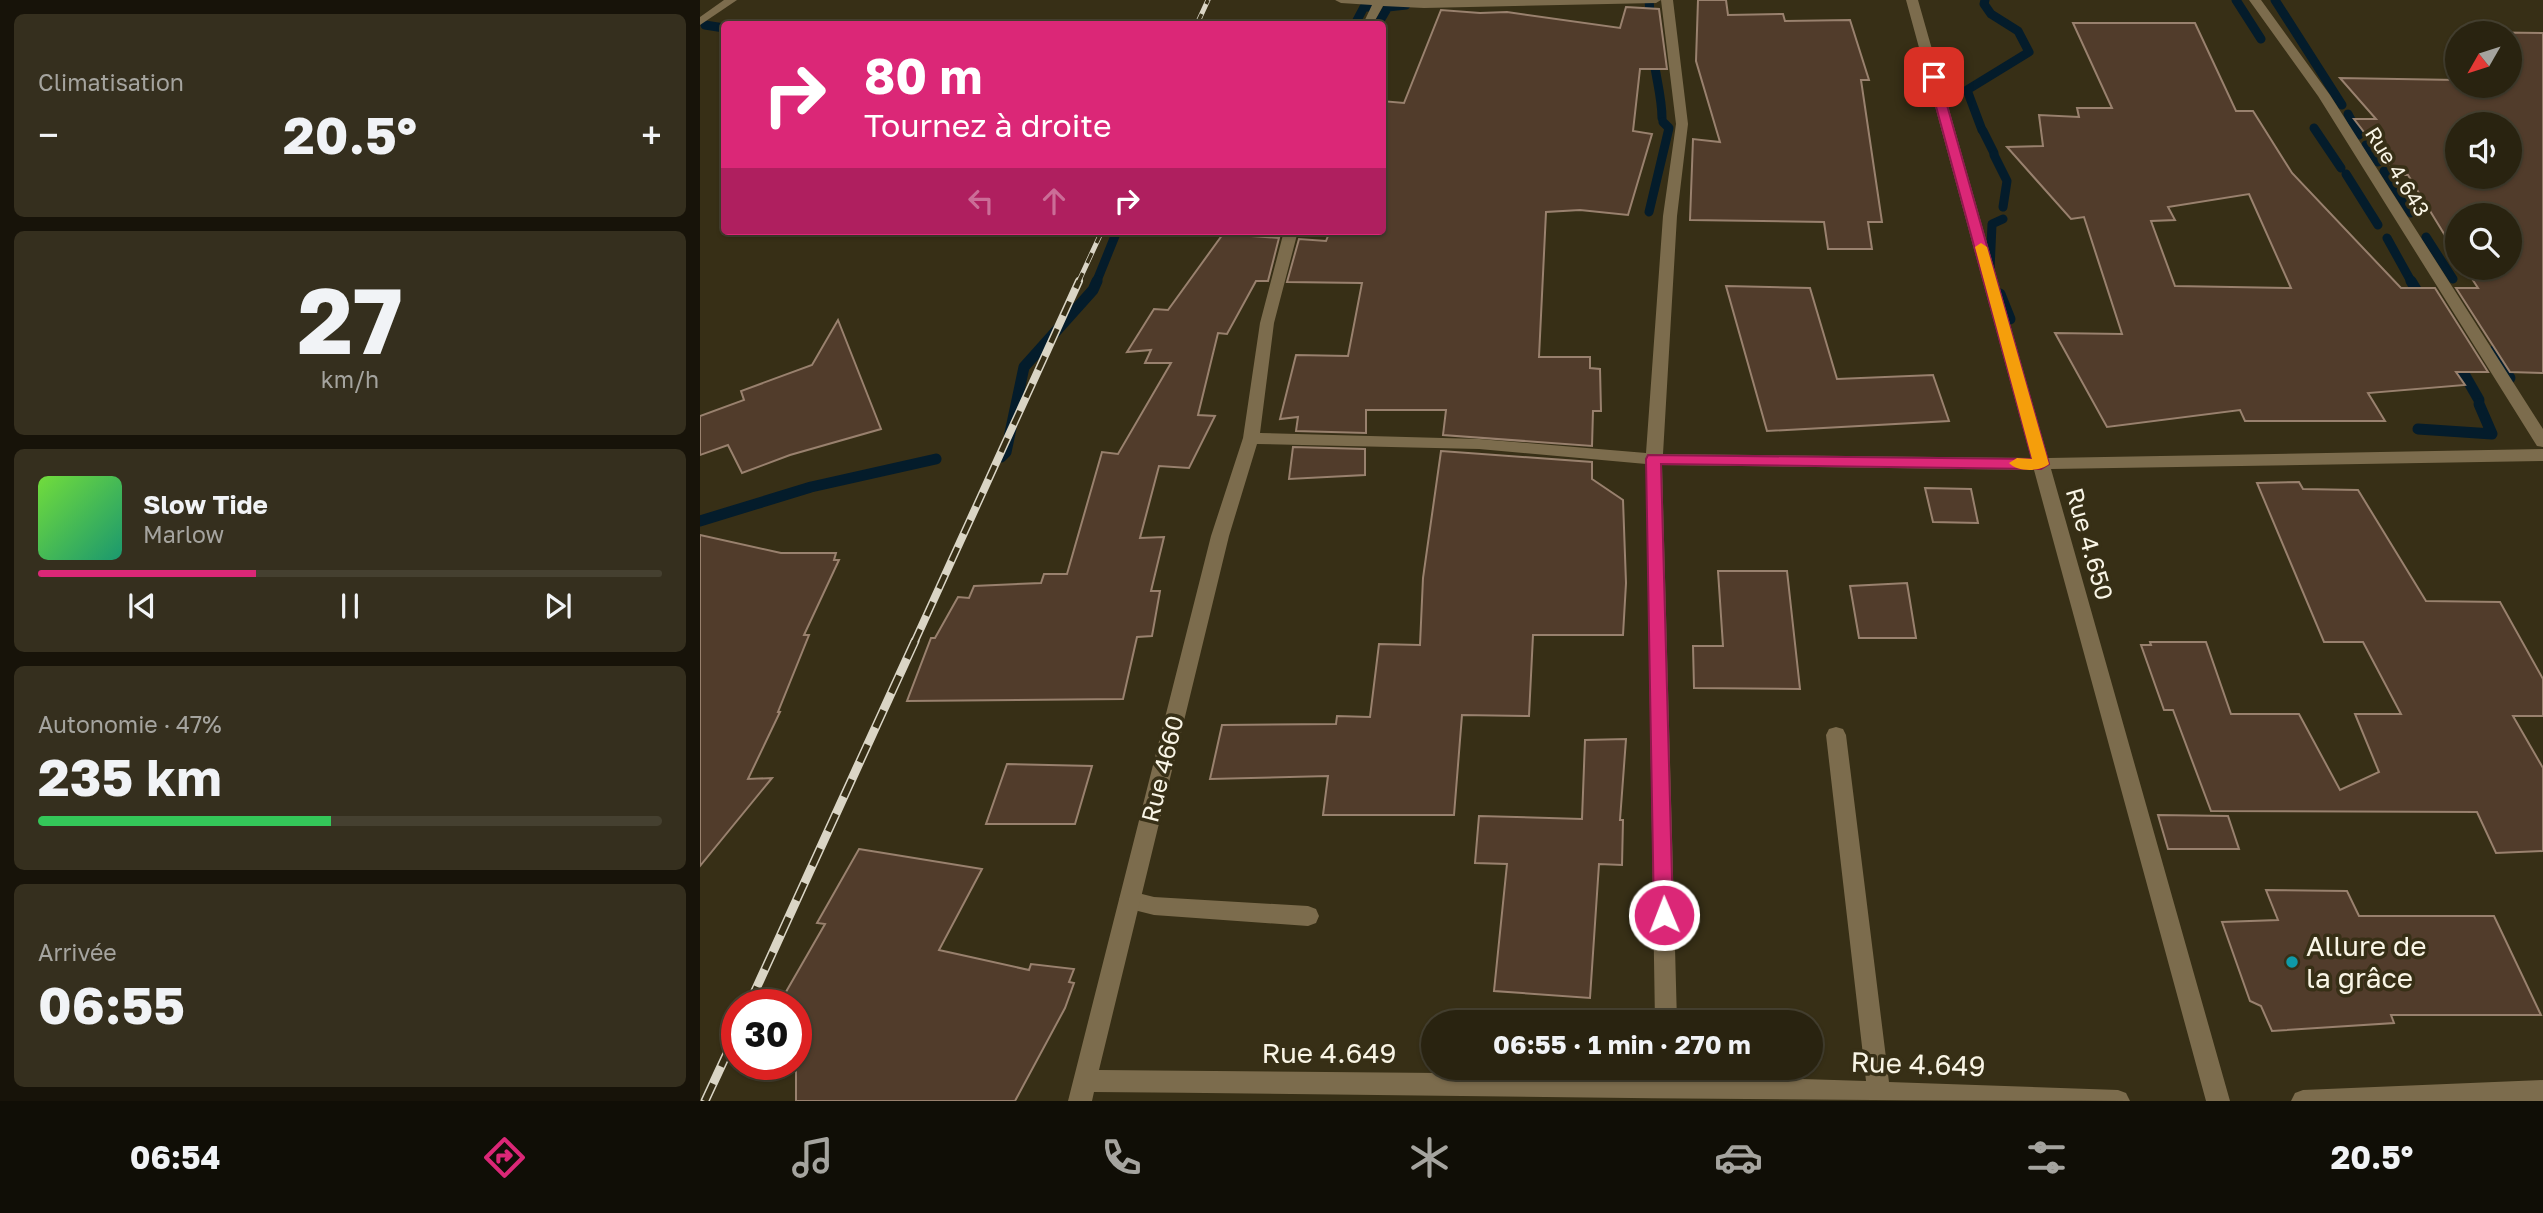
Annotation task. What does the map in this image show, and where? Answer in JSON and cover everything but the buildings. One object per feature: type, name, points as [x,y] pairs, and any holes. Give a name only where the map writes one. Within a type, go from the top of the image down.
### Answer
[{"type":"street","points":[[700,22],[731,0]]},
{"type":"street","points":[[1340,0],[1503,5],[1656,0]]},
{"type":"street","points":[[1666,1010],[1654,459],[1670,216],[1682,124],[1667,0]]},
{"type":"street","name":"Rue 4.650","points":[[1912,0],[2218,1101]]},
{"type":"street","name":"Rue 4.643","points":[[2255,0],[2324,94],[2543,442]]},
{"type":"street","points":[[1370,21],[1379,3]]},
{"type":"street","name":"Rue 4660","points":[[1083,1091],[1220,536],[1251,438],[1267,323],[1290,235]]},
{"type":"street","points":[[1251,438],[1479,444],[1654,459],[2041,464],[2543,455]]},
{"type":"street","points":[[1836,734],[1879,1093]]},
{"type":"street","points":[[1130,900],[1154,906],[1308,916]]},
{"type":"street","name":"Rue 4.649","points":[[1083,1091],[1587,1093],[1652,1080]]},
{"type":"street","name":"Rue 4.649","points":[[1707,1080],[1879,1093],[2118,1101]]},
{"type":"street","points":[[2303,1101],[2543,1091]]},
{"type":"waterway","points":[[1649,0],[1651,24]]},
{"type":"waterway","points":[[1982,130],[1967,90],[2029,52],[2018,31],[1991,14],[1984,4],[1985,0]]},
{"type":"waterway","points":[[2236,0],[2261,39]]},
{"type":"waterway","points":[[2275,0],[2342,105]]},
{"type":"waterway","points":[[1380,21],[1388,7],[1406,5]]},
{"type":"waterway","points":[[1357,21],[1364,7],[1376,7]]},
{"type":"waterway","points":[[705,25],[721,28]]},
{"type":"waterway","points":[[1653,53],[1662,118]]},
{"type":"waterway","points":[[2348,114],[2359,135]]},
{"type":"waterway","points":[[1649,212],[1669,128],[1663,122]]},
{"type":"waterway","points":[[2314,128],[2341,168]]},
{"type":"waterway","points":[[1983,131],[1994,153]]},
{"type":"waterway","points":[[2366,145],[2378,162]]},
{"type":"waterway","points":[[1994,155],[2007,181],[2003,207]]},
{"type":"waterway","points":[[2384,171],[2411,213]]},
{"type":"waterway","points":[[2346,174],[2378,225]]},
{"type":"waterway","points":[[1990,270],[1992,224],[2003,219]]},
{"type":"waterway","points":[[1096,283],[1115,235]]},
{"type":"waterway","points":[[2426,237],[2445,267]]},
{"type":"waterway","points":[[2387,238],[2412,283]]},
{"type":"waterway","points":[[1001,457],[1006,452],[1024,367],[1093,290],[1097,281]]},
{"type":"waterway","points":[[2411,281],[2417,291]]},
{"type":"waterway","points":[[2000,294],[2010,319]]},
{"type":"waterway","points":[[2494,351],[2510,378]]},
{"type":"waterway","points":[[2455,358],[2479,400]]},
{"type":"waterway","points":[[2418,429],[2492,434],[2479,404]]},
{"type":"waterway","points":[[700,521],[811,487],[936,459]]},
{"type":"railway","points":[[1198,21],[1208,0]]},
{"type":"railway","points":[[1078,283],[1100,235]]},
{"type":"railway","points":[[914,643],[1079,281]]},
{"type":"railway","points":[[756,989],[915,641]]},
{"type":"railway","points":[[705,1101],[721,1066]]},
{"type":"slow traffic","points":[[1981,247],[2041,464],[2017,463]]},
{"type":"place","name":"Allure de la grâce","points":[[2292,962]]},
{"type":"route","points":[[1664,915],[1654,459],[2041,464],[1934,77]]}]
